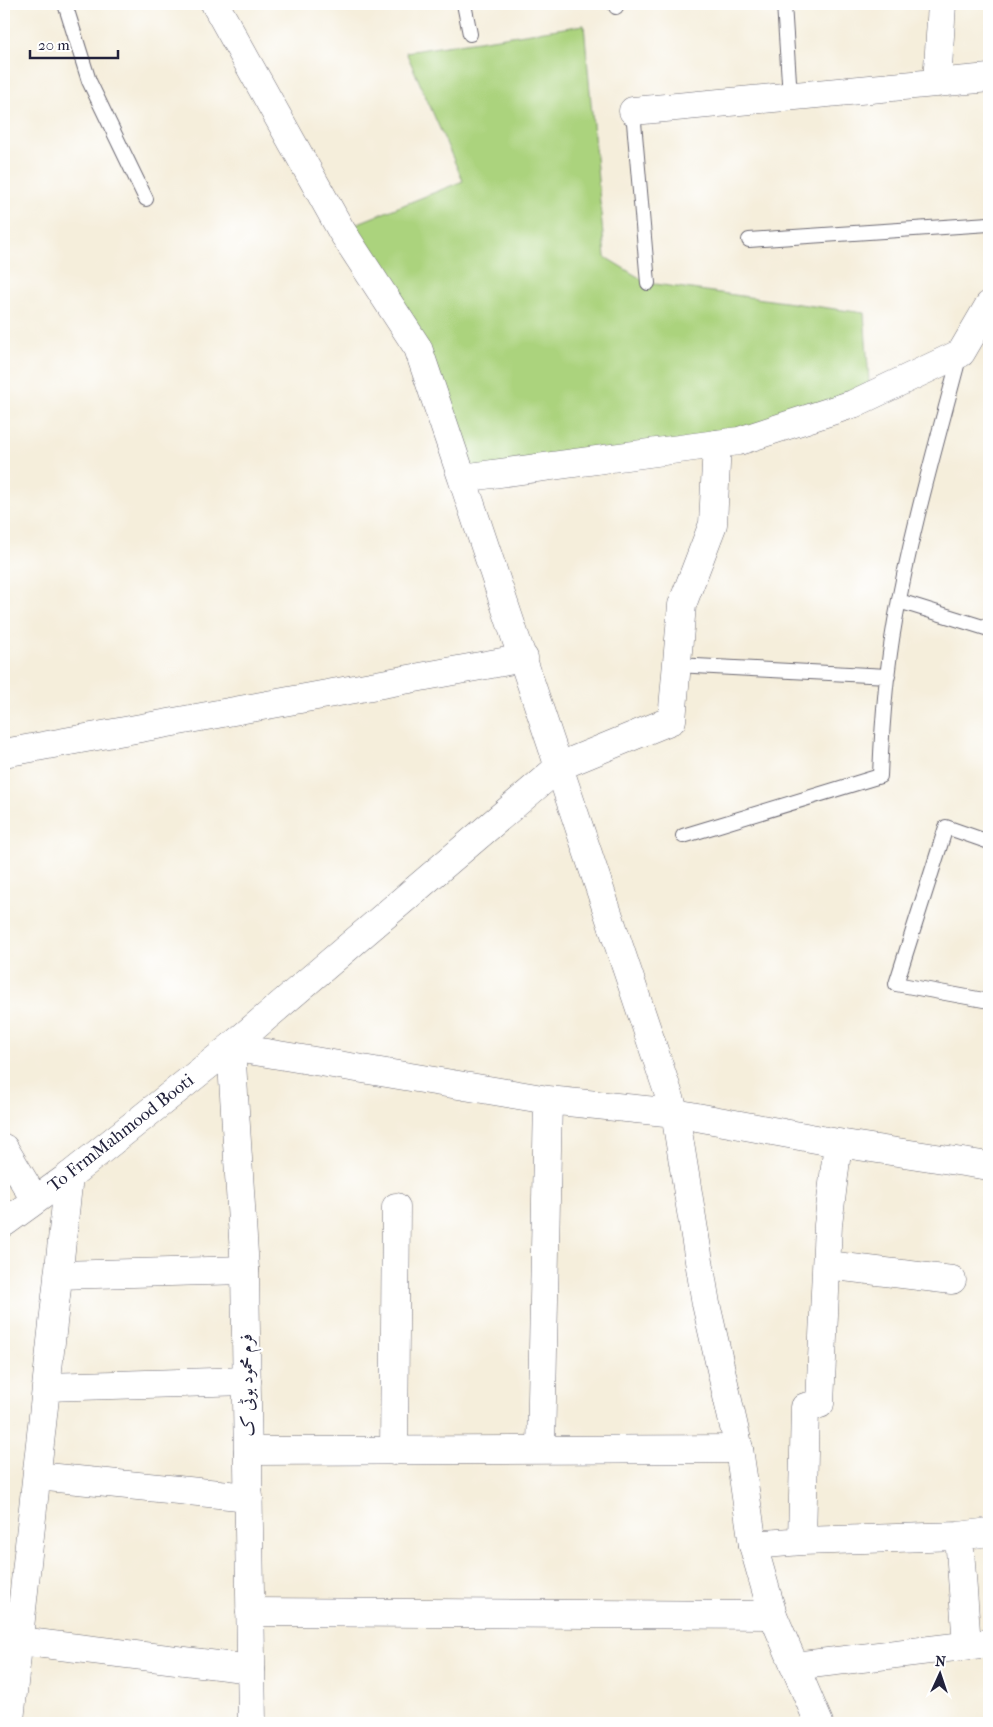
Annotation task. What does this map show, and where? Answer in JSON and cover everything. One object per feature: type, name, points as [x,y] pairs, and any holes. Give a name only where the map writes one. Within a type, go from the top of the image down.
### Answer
[{"type":"street","points":[[215,4],[341,230],[418,348],[524,658],[675,1114],[706,1304],[738,1448],[753,1545],[772,1615],[819,1723]]},
{"type":"street","points":[[937,83],[942,4]]},
{"type":"street","points":[[633,111],[989,78]]},
{"type":"street","points":[[462,478],[739,441],[853,404],[960,353],[989,305]]},
{"type":"street","points":[[676,665],[682,605],[713,524],[717,444]]},
{"type":"street","points":[[4,754],[524,658]]},
{"type":"street","name":"To FrmMahmood Booti","points":[[4,1148],[34,1200],[69,1176],[231,1047],[560,766],[672,720],[676,665]]},
{"type":"street","points":[[231,1047],[548,1100],[675,1114],[838,1143],[989,1166]]},
{"type":"street","name":"فرم محمود بوٹی ک","points":[[231,1047],[245,1270],[252,1723]]},
{"type":"street","points":[[541,1450],[548,1100]]},
{"type":"street","points":[[802,1541],[805,1407],[820,1404],[828,1225],[838,1143]]},
{"type":"street","points":[[10,1720],[69,1176]]},
{"type":"street","points":[[4,1223],[34,1200]]},
{"type":"street","points":[[394,1451],[396,1207]]},
{"type":"street","points":[[826,1265],[952,1280]]},
{"type":"street","points":[[58,1275],[245,1270]]},
{"type":"street","points":[[46,1387],[247,1381]]},
{"type":"street","points":[[248,1451],[738,1448]]},
{"type":"street","points":[[37,1476],[248,1498]]},
{"type":"street","points":[[753,1545],[802,1541],[960,1536],[989,1532]]},
{"type":"street","points":[[794,1666],[978,1644],[960,1536]]},
{"type":"street","points":[[250,1612],[772,1615]]},
{"type":"street","points":[[19,1641],[251,1668]]},
{"type":"lane","points":[[65,4],[89,81],[146,199]]},
{"type":"lane","points":[[464,4],[470,34]]},
{"type":"lane","points":[[784,4],[790,97]]},
{"type":"lane","points":[[633,111],[648,282]]},
{"type":"lane","points":[[749,240],[989,224]]},
{"type":"lane","points":[[683,836],[880,776],[883,711],[899,601],[928,474],[960,353]]},
{"type":"lane","points":[[899,601],[989,629]]},
{"type":"lane","points":[[676,665],[888,676]]},
{"type":"lane","points":[[989,841],[946,828],[896,984],[989,1001]]},
{"type":"green space","points":[[584,25],[605,257],[648,283],[864,313],[870,395],[739,441],[462,478],[418,348],[341,230],[463,181],[406,52]]}]
